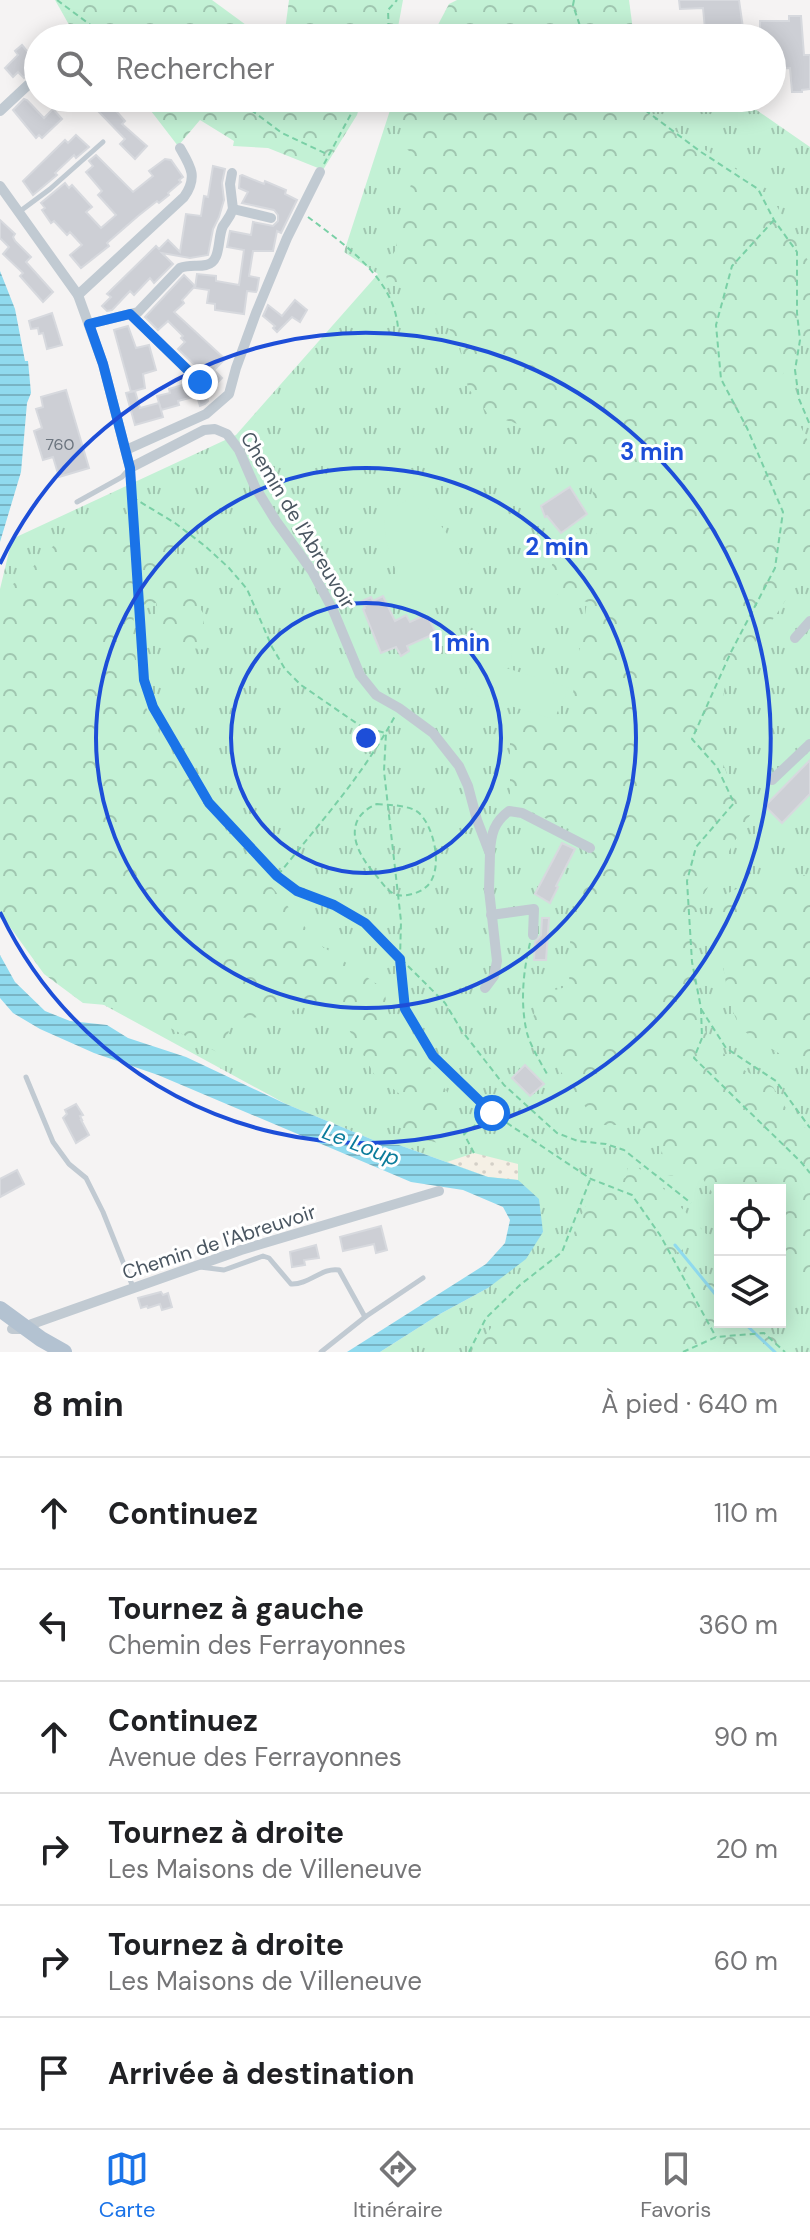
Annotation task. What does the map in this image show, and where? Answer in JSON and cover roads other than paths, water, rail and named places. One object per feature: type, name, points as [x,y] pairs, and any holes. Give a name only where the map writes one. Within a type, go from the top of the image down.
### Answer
[{"type":"main road","points":[[0,1309],[13,1326],[46,1352]]},
{"type":"main road","points":[[13,1326],[64,1352]]},
{"type":"street","points":[[0,111],[24,89]]},
{"type":"street","points":[[78,295],[191,187],[193,176],[190,165],[180,148]]},
{"type":"street","points":[[126,450],[206,414],[229,394],[256,313],[287,238],[320,172]]},
{"type":"street","points":[[89,324],[138,312],[180,268],[190,264],[211,264],[216,257],[222,228],[233,209],[232,173]]},
{"type":"street","points":[[0,186],[78,295],[130,468]]},
{"type":"street","points":[[233,209],[271,218]]},
{"type":"street","points":[[130,314],[200,382]]},
{"type":"street","name":"Chemin de l'Abreuvoir","points":[[130,468],[204,430],[215,429],[227,434],[239,450],[255,487],[276,521],[312,571],[333,610],[360,675],[376,695],[433,733],[459,766],[490,854]]},
{"type":"street","points":[[795,638],[810,621]]},
{"type":"street","points":[[772,780],[810,744]]},
{"type":"street","points":[[485,988],[494,976],[497,961],[489,890],[491,833],[499,818],[509,811],[522,813],[590,848]]},
{"type":"street","points":[[491,915],[534,909],[533,935]]},
{"type":"street","name":"Chemin de l'Abreuvoir","points":[[13,1326],[32,1324],[241,1250],[439,1191]]},
{"type":"lane","points":[[19,213],[103,142]]},
{"type":"lane","points":[[77,502],[122,477],[130,468]]},
{"type":"lane","points":[[26,1077],[53,1142],[69,1164],[86,1178],[133,1288]]},
{"type":"lane","points":[[195,1267],[224,1270],[263,1256],[269,1258],[291,1284],[300,1284],[333,1268],[339,1270],[365,1317]]},
{"type":"lane","points":[[321,1352],[365,1317],[423,1278]]},
{"type":"water","points":[[0,271],[15,309],[25,361],[28,361],[31,393],[27,403],[21,472],[0,542]]},
{"type":"water","name":"Le Loup","points":[[0,955],[15,982],[45,1011],[70,1021],[107,1025],[128,1038],[186,1057],[286,1104],[383,1144],[399,1145],[488,1177],[518,1180],[539,1199],[543,1232],[526,1259],[488,1288],[380,1352],[347,1352],[486,1264],[505,1243],[510,1220],[503,1207],[463,1190],[411,1182],[158,1075],[94,1053],[40,1029],[13,1013],[0,998]]},
{"type":"waterway","points":[[675,1245],[714,1293]]},
{"type":"waterway","points":[[749,1328],[775,1352]]}]
